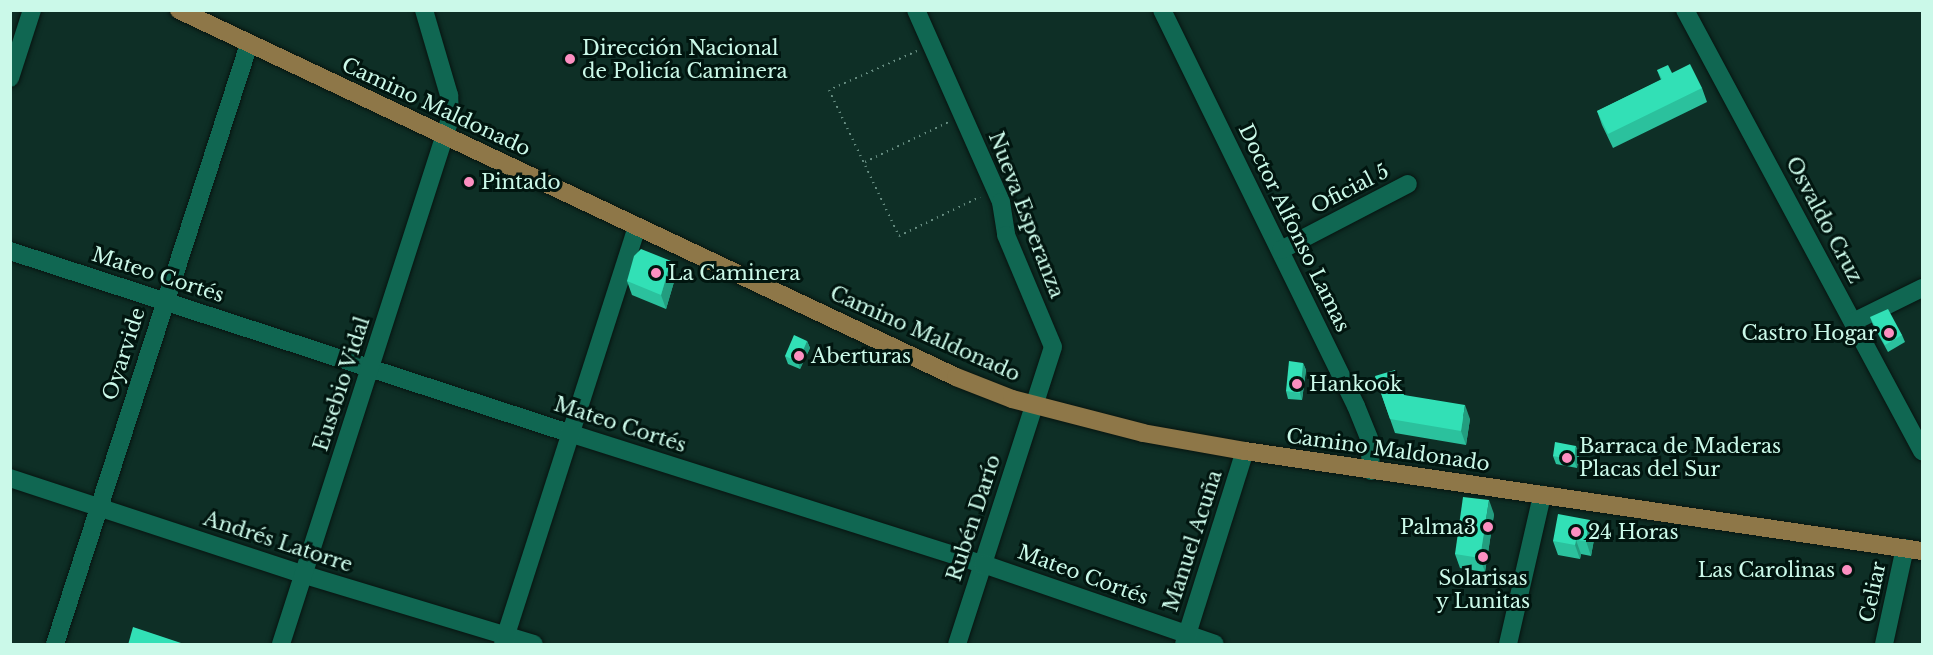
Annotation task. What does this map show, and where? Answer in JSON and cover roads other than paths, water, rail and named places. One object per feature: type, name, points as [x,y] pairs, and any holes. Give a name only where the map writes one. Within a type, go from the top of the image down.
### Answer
[{"type":"main road","name":"Camino Maldonado","points":[[179,10],[956,377],[1033,405],[1143,433],[1245,451],[1914,550]]},
{"type":"street","points":[[10,78],[32,10]]},
{"type":"street","name":"Eusebio Vidal","points":[[281,645],[450,119],[449,96],[424,10]]},
{"type":"street","name":"Nueva Esperanza","points":[[916,10],[1001,202],[1006,235],[1052,341],[1052,354],[1033,405]]},
{"type":"street","name":"Doctor Alfonso Lamas","points":[[1162,10],[1356,406],[1369,439],[1371,471]]},
{"type":"street","name":"Osvaldo Cruz","points":[[1685,10],[1923,450]]},
{"type":"street","name":"Oyarvide","points":[[55,645],[164,301],[249,44]]},
{"type":"street","name":"Oficial 5","points":[[1281,250],[1408,184]]},
{"type":"street","points":[[505,640],[637,227]]},
{"type":"street","name":"Mateo Cortés","points":[[10,251],[572,434],[983,564],[1185,640],[1215,645]]},
{"type":"street","points":[[1853,322],[1923,288]]},
{"type":"street","name":"Rubén Darío","points":[[957,645],[1033,405]]},
{"type":"street","name":"Manuel Acuña","points":[[1185,640],[1245,451]]},
{"type":"street","name":"Andrés Latorre","points":[[10,478],[505,640],[534,645]]},
{"type":"street","points":[[1508,645],[1542,495]]},
{"type":"street","name":"Celiar","points":[[1884,645],[1914,550]]},
{"type":"place","name":"Dirección Nacional de Policía Caminera","points":[[570,59]]},
{"type":"place","name":"Pintado","points":[[469,182]]},
{"type":"place","name":"La Caminera","points":[[656,273]]},
{"type":"place","name":"Castro Hogar","points":[[1889,333]]},
{"type":"place","name":"Aberturas","points":[[799,356]]},
{"type":"place","name":"Hankook","points":[[1297,384]]},
{"type":"place","name":"Barraca de Maderas Placas del Sur","points":[[1567,458]]},
{"type":"place","name":"Palma3","points":[[1488,527]]},
{"type":"place","name":"24 Horas","points":[[1576,532]]},
{"type":"place","name":"Solarisas y Lunitas","points":[[1483,557]]},
{"type":"place","name":"Las Carolinas","points":[[1847,570]]}]
